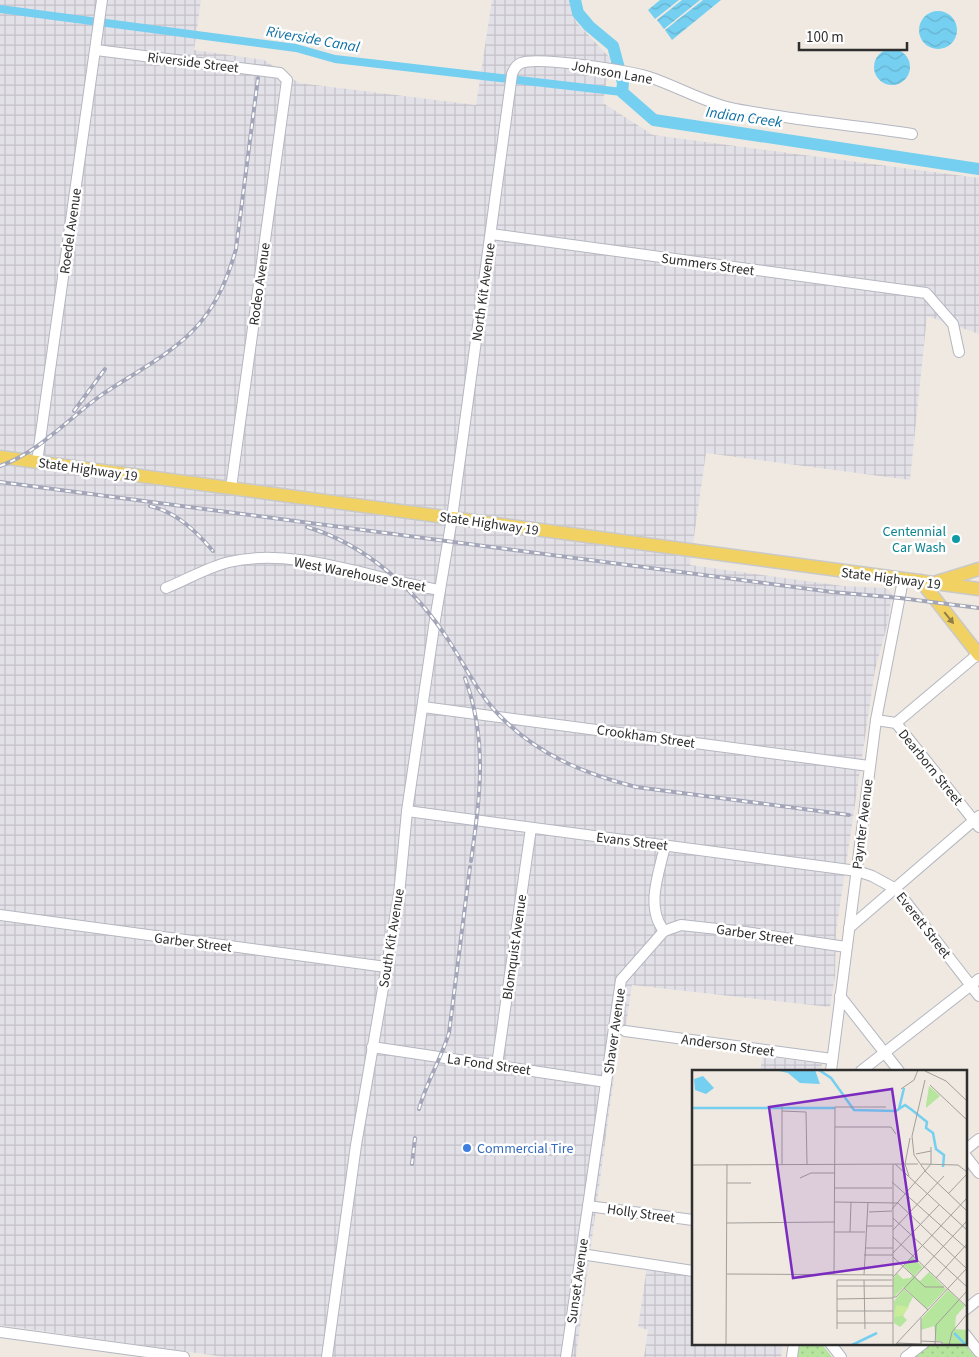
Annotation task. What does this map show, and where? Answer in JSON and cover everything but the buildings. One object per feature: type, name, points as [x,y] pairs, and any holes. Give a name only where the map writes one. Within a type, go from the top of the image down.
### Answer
[{"type":"main road","name":"State Highway 19","points":[[0,457],[979,589]]},
{"type":"main road","points":[[935,583],[979,568]]},
{"type":"main road","points":[[921,581],[979,655]]},
{"type":"street","name":"Roedel Avenue","points":[[37,462],[102,0]]},
{"type":"street","name":"Riverside Street","points":[[96,50],[280,73],[287,80]]},
{"type":"street","name":"Johnson Lane","points":[[513,75],[523,62],[557,62],[647,76],[681,89],[700,99],[734,109],[912,134]]},
{"type":"street","name":"North Kit Avenue","points":[[452,518],[513,75]]},
{"type":"street","name":"Rodeo Avenue","points":[[232,488],[287,80]]},
{"type":"street","name":"Summers Street","points":[[491,234],[926,293],[954,324],[959,352]]},
{"type":"street","name":"South Kit Avenue","points":[[327,1357],[356,1145],[399,895],[407,811],[452,518]]},
{"type":"street","name":"West Warehouse Street","points":[[166,588],[228,562],[253,558],[307,561],[404,585],[440,590]]},
{"type":"street","name":"Paynter Avenue","points":[[831,1070],[869,766],[903,580]]},
{"type":"street","points":[[896,723],[979,655]]},
{"type":"street","name":"Crookham Street","points":[[422,707],[869,766]]},
{"type":"street","name":"Dearborn Street","points":[[876,720],[896,723],[977,821]]},
{"type":"street","name":"Evans Street","points":[[407,811],[665,846],[756,856],[857,871]]},
{"type":"street","points":[[849,928],[977,821]]},
{"type":"street","name":"Blomquist Avenue","points":[[496,1065],[531,828]]},
{"type":"street","points":[[664,931],[656,920],[654,894],[665,846]]},
{"type":"street","name":"Everett Street","points":[[857,871],[872,876],[896,889],[975,982],[979,996]]},
{"type":"street","name":"Garber Street","points":[[0,915],[386,967]]},
{"type":"street","name":"Garber Street","points":[[664,931],[681,926],[744,932],[846,947]]},
{"type":"street","name":"Shaver Avenue","points":[[588,1206],[621,980],[664,931]]},
{"type":"street","points":[[862,1070],[975,982]]},
{"type":"street","points":[[840,996],[898,1070]]},
{"type":"street","name":"Anderson Street","points":[[625,1031],[832,1059]]},
{"type":"street","name":"La Fond Street","points":[[372,1047],[606,1082]]},
{"type":"street","points":[[966,1149],[979,1139]]},
{"type":"street","points":[[966,1156],[979,1173]]},
{"type":"street","name":"Holly Street","points":[[588,1206],[692,1220]]},
{"type":"street","name":"Sunset Avenue","points":[[566,1357],[588,1206]]},
{"type":"street","points":[[581,1254],[692,1271]]},
{"type":"street","points":[[966,1309],[979,1299]]},
{"type":"street","points":[[0,1332],[184,1357]]},
{"type":"street","points":[[966,1335],[979,1352]]},
{"type":"street","points":[[792,1357],[794,1344]]},
{"type":"street","points":[[831,1344],[841,1357]]},
{"type":"street","points":[[906,1357],[923,1344]]},
{"type":"shaded area","points":[[0,0],[201,0],[194,50],[264,60],[299,83],[476,105],[492,0],[569,0],[576,22],[610,58],[603,103],[653,135],[979,178],[979,334],[927,316],[910,480],[706,453],[690,565],[843,586],[886,588],[892,594],[888,622],[875,670],[836,932],[835,976],[830,1007],[632,985],[626,1026],[621,1025],[576,1357],[225,1357],[0,1325]]},
{"type":"shaded area","points":[[763,1056],[822,1064],[821,1070],[760,1070]]},
{"type":"shaded area","points":[[647,1267],[692,1275],[692,1344],[783,1344],[781,1357],[644,1357],[648,1330],[638,1327]]},
{"type":"green space","points":[[797,1344],[822,1344],[832,1357],[795,1357]]},
{"type":"green space","points":[[929,1344],[965,1344],[975,1357],[913,1357]]},
{"type":"water","points":[[660,0],[679,0],[655,19],[648,10]]},
{"type":"water","points":[[682,0],[700,0],[664,29],[657,20]]},
{"type":"water","points":[[703,0],[721,0],[672,40],[665,30]]},
{"type":"water","points":[[938,11],[951,17],[957,30],[951,43],[938,49],[925,43],[919,30],[925,17]]},
{"type":"water","points":[[892,49],[899,50],[905,54],[909,60],[909,74],[905,80],[899,84],[892,85],[885,84],[879,80],[875,74],[874,67],[875,60],[879,54],[885,50]]},
{"type":"waterway","name":"Indian Creek","points":[[575,0],[578,13],[589,26],[613,46],[623,83],[622,92],[654,120],[979,169]]},
{"type":"waterway","name":"Riverside Canal","points":[[0,9],[296,48],[335,59],[622,92]]},
{"type":"railway","points":[[0,466],[27,453],[100,396],[165,354],[188,335],[212,307],[226,279],[236,249],[258,78]]},
{"type":"railway","points":[[74,411],[105,369]]},
{"type":"railway","points":[[0,482],[832,592],[979,608]]},
{"type":"railway","points":[[150,506],[168,513],[185,523],[213,551]]},
{"type":"railway","points":[[307,527],[350,545],[370,558],[405,587],[436,622],[492,708],[515,730],[546,752],[581,769],[636,787],[849,815]]},
{"type":"railway","points":[[465,678],[477,724],[480,769],[471,861]]},
{"type":"railway","points":[[419,1109],[449,1033],[470,867]]},
{"type":"railway","points":[[412,1164],[415,1138]]},
{"type":"place","name":"Centennial Car Wash","points":[[956,539]]},
{"type":"place","name":"Commercial Tire","points":[[467,1148]]}]
